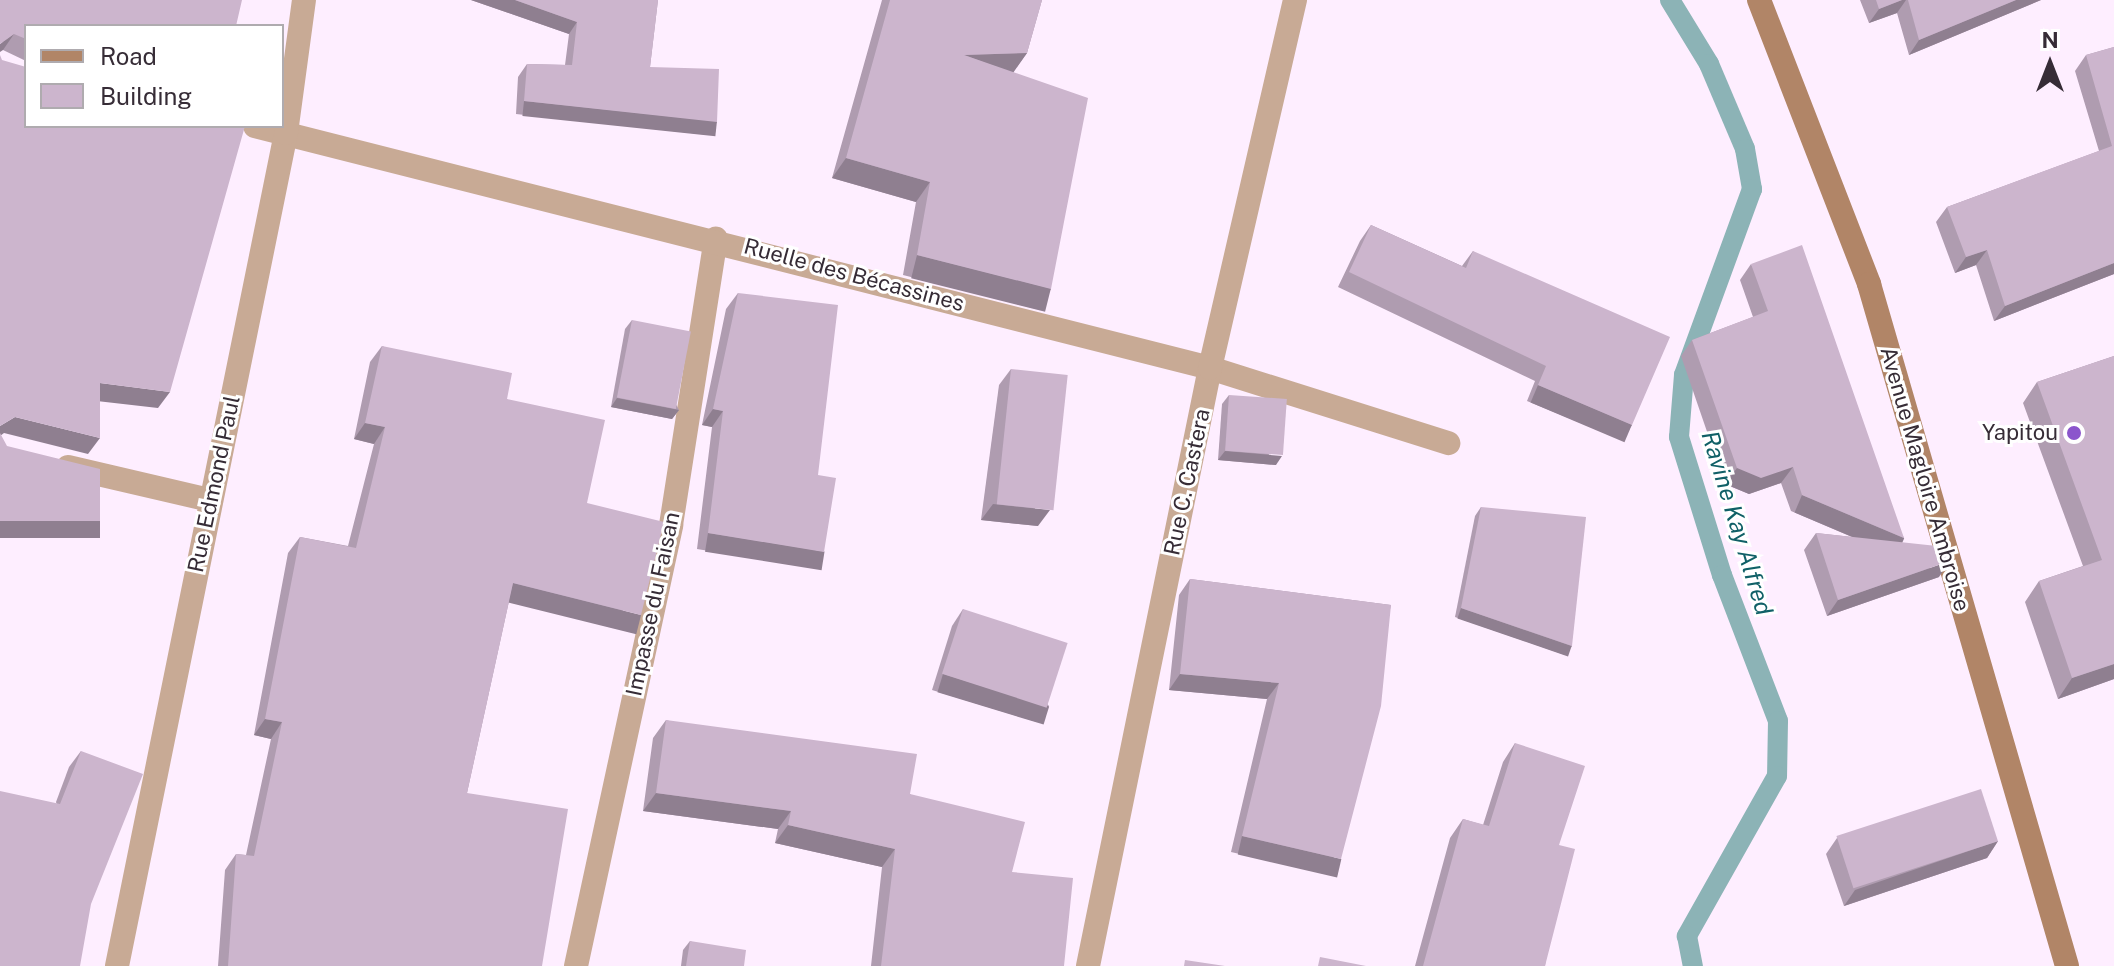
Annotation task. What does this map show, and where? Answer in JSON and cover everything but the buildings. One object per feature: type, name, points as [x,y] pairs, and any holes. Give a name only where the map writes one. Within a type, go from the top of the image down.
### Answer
[{"type":"street","name":"Rue Edmond Paul","points":[[117,966],[286,133],[304,0]]},
{"type":"street","name":"Rue C. Castera","points":[[1088,966],[1210,368],[1295,0]]},
{"type":"street","name":"Avenue Magloire Ambroise","points":[[1759,0],[1869,284],[2067,966]]},
{"type":"street","name":"Ruelle des Bécassines","points":[[264,128],[716,239],[1210,368],[1448,443]]},
{"type":"street","name":"Impasse du Faisan","points":[[576,966],[671,525],[716,239]]},
{"type":"street","points":[[41,459],[210,500]]},
{"type":"waterway","name":"Ravine Kay Alfred","points":[[1670,0],[1709,64],[1745,149],[1752,189],[1684,375],[1679,437],[1722,575],[1778,721],[1777,776],[1687,936],[1693,966]]},
{"type":"place","name":"Yapitou","points":[[2074,433]]}]
